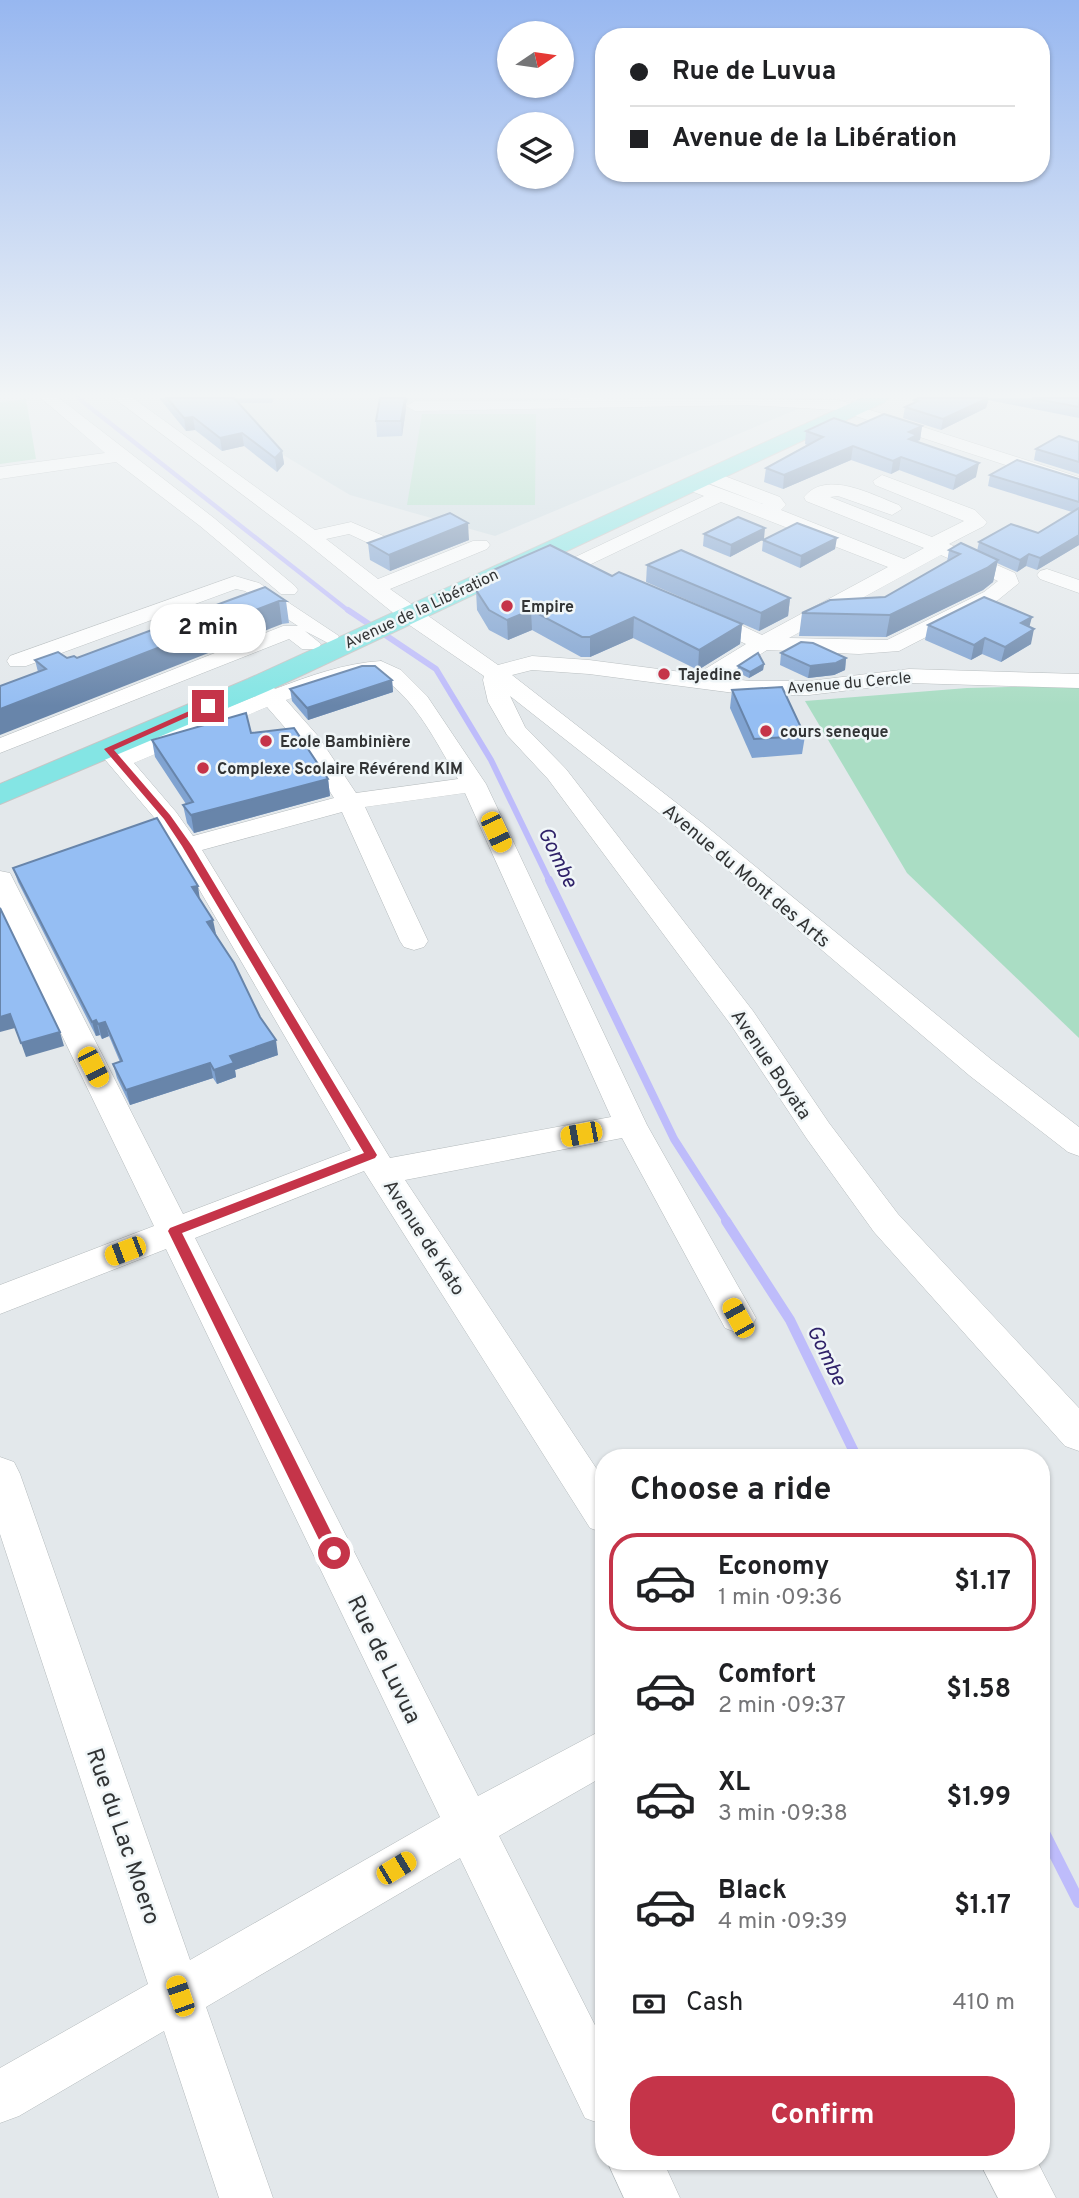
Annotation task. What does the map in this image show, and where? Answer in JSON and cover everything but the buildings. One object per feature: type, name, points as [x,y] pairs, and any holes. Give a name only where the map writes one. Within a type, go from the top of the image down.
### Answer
[{"type":"main road","name":"Avenue de la Libération","points":[[0,776],[336,635],[633,501]]},
{"type":"main road","name":"Avenue de la Libération","points":[[390,609],[673,501]]},
{"type":"main road","name":"Avenue de la Libération","points":[[0,795],[113,755],[265,691],[336,635]]},
{"type":"street","points":[[179,501],[208,522],[336,635]]},
{"type":"street","name":"Avenue du Mont des Arts","points":[[261,501],[310,537],[390,609],[462,648],[692,827],[981,1068],[1079,1144]]},
{"type":"street","points":[[578,563],[686,501]]},
{"type":"street","points":[[771,501],[776,505],[764,510],[906,567]]},
{"type":"street","points":[[689,611],[763,642],[859,648],[891,646],[991,596],[1009,583],[1008,577],[991,568],[816,501]]},
{"type":"street","points":[[868,501],[892,509]]},
{"type":"street","points":[[700,682],[763,642],[906,567],[977,522],[968,514],[933,501]]},
{"type":"street","points":[[310,537],[352,528],[386,544]]},
{"type":"street","points":[[390,609],[480,545]]},
{"type":"street","points":[[547,549],[603,573]]},
{"type":"street","points":[[1047,575],[1079,587]]},
{"type":"street","points":[[18,661],[236,582],[252,587],[336,635]]},
{"type":"street","points":[[0,746],[291,631],[336,635]]},
{"type":"street","name":"Avenue du Cercle","points":[[496,674],[522,664],[549,664],[750,688],[789,688],[909,676],[1079,681]]},
{"type":"street","points":[[265,691],[358,668],[381,668],[398,678],[435,724],[474,784],[631,1125],[738,1318]]},
{"type":"street","name":"Avenue Boyata","points":[[496,674],[494,680],[499,702],[514,730],[557,774],[742,1018],[818,1131],[886,1223],[1079,1434]]},
{"type":"street","points":[[265,691],[286,709],[319,752],[349,802],[382,866],[414,941]]},
{"type":"street","name":"Avenue de Kato","points":[[113,755],[154,821],[187,846],[377,1163],[595,1501]]},
{"type":"street","points":[[187,846],[349,802],[474,784]]},
{"type":"street","name":"Rue de Luvua","points":[[9,874],[175,1231],[595,2081]]},
{"type":"street","points":[[0,1300],[175,1231],[377,1163],[631,1125]]},
{"type":"street","name":"Rue du Lac Moero","points":[[0,1474],[180,1996],[246,2198]]},
{"type":"street","points":[[0,2096],[180,1996],[468,1826],[595,1756]]},
{"type":"street","points":[[639,2170],[653,2198]]},
{"type":"street","points":[[1012,2170],[1029,2198]]},
{"type":"shaded area","points":[[370,501],[579,501],[495,536]]},
{"type":"green space","points":[[408,501],[535,501],[535,505],[407,505]]},
{"type":"green space","points":[[1079,685],[1079,1038],[907,873],[805,701],[967,688]]},
{"type":"waterway","name":"Gombe","points":[[208,501],[350,612]]},
{"type":"waterway","name":"Gombe","points":[[348,610],[436,669],[491,760],[550,882]]},
{"type":"waterway","name":"Gombe","points":[[549,880],[674,1139],[728,1223]]},
{"type":"waterway","name":"Gombe","points":[[726,1221],[790,1320],[853,1449]]},
{"type":"waterway","name":"Gombe","points":[[1050,1845],[1079,1902]]},
{"type":"place","name":"Empire","points":[[507,606]]},
{"type":"place","name":"Tajedine","points":[[664,674]]},
{"type":"place","name":"cours seneque","points":[[766,731]]},
{"type":"place","name":"Ecole Bambinière","points":[[266,741]]},
{"type":"place","name":"Complexe Scolaire Révérend KIM","points":[[203,768]]},
{"type":"route","points":[[208,706],[108,749],[167,817],[187,846],[371,1155],[175,1231],[334,1553]]}]
